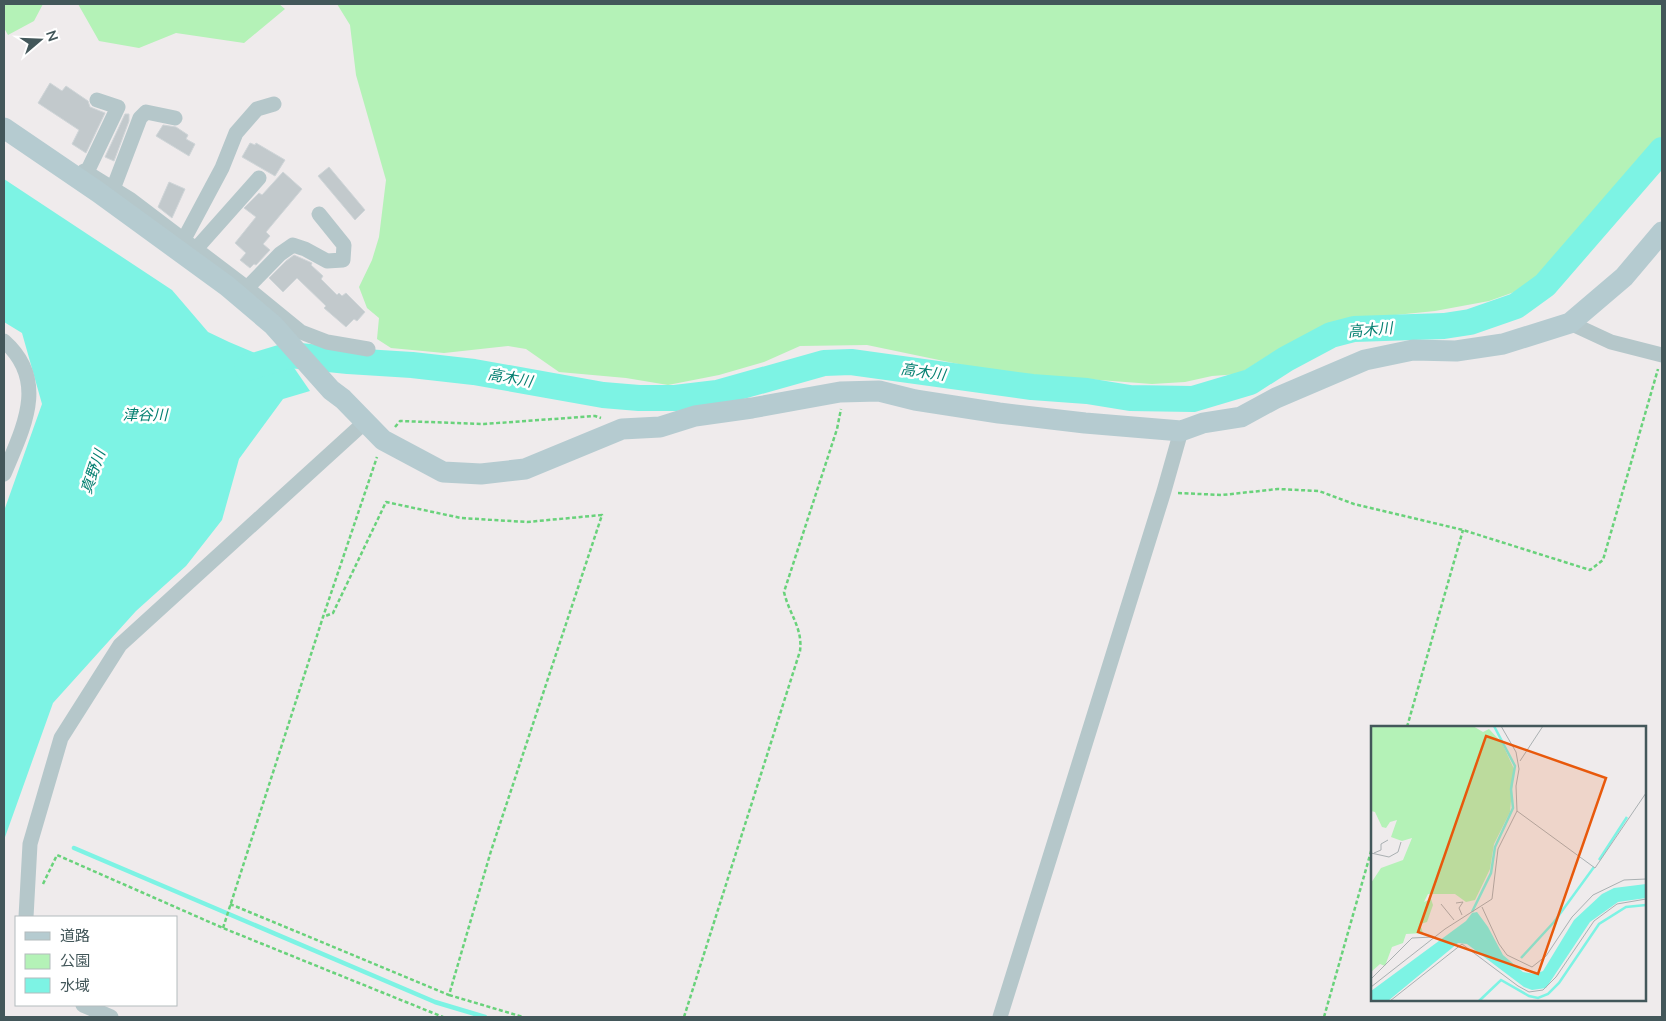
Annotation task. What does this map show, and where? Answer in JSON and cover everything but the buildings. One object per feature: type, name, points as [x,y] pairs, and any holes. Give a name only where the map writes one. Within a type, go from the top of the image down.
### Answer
[{"type":"street","points":[[97,100],[118,107],[131,108],[140,118]]},
{"type":"street","points":[[189,245],[236,133],[257,109],[274,104]]},
{"type":"street","points":[[87,172],[118,107]]},
{"type":"street","points":[[113,189],[140,118],[146,112],[175,118]]},
{"type":"street","points":[[4,123],[16,128],[131,200],[247,288],[301,332],[327,342],[368,348]]},
{"type":"street","points":[[4,128],[98,192],[227,286],[273,325],[331,390],[343,399],[383,440],[443,472],[481,474],[525,469],[622,429],[660,427],[695,416],[840,392],[879,391],[915,400],[1000,412],[1085,423],[1181,431],[1203,423],[1240,417],[1276,398],[1365,360],[1413,350],[1456,351],[1503,344],[1570,323],[1624,277],[1662,232]]},
{"type":"street","points":[[189,245],[259,178]]},
{"type":"street","points":[[247,288],[280,254],[293,245],[327,261],[343,260],[344,245],[319,214]]},
{"type":"street","points":[[1570,323],[1611,342],[1662,355]]},
{"type":"street","points":[[4,341],[14,350],[22,365],[29,386],[28,412],[4,474]]},
{"type":"street","points":[[26,916],[30,844],[61,738],[120,645],[364,422]]},
{"type":"street","points":[[1000,1017],[1181,431]]},
{"type":"street","points":[[85,1006],[111,1017]]},
{"type":"path","points":[[1164,491],[1180,494],[1222,495],[1278,489],[1319,491],[1354,504],[1463,530],[1590,570],[1603,560],[1662,355]]},
{"type":"path","points":[[684,1017],[800,651],[801,639],[799,631],[784,592],[837,429],[841,408],[840,392]]},
{"type":"path","points":[[223,928],[323,617],[383,440],[400,421],[484,424],[595,416],[604,419]]},
{"type":"path","points":[[323,617],[333,614],[386,502],[471,518],[527,522],[602,515],[491,851],[449,995]]},
{"type":"path","points":[[1407,726],[1463,530]]},
{"type":"path","points":[[1324,1017],[1371,852]]},
{"type":"path","points":[[40,891],[57,855],[223,928],[443,1017]]},
{"type":"path","points":[[230,906],[449,995],[523,1017]]},
{"type":"green space","points":[[4,4],[43,4],[34,21],[8,35],[4,28]]},
{"type":"green space","points":[[78,4],[279,4],[285,9],[244,43],[176,33],[139,48],[99,41]]},
{"type":"green space","points":[[337,4],[1662,4],[1662,136],[1598,206],[1545,270],[1520,290],[1489,301],[1435,311],[1376,317],[1318,329],[1269,355],[1239,374],[1212,376],[1185,382],[1152,384],[1007,373],[867,345],[800,346],[764,362],[719,375],[668,385],[626,378],[559,372],[526,349],[508,346],[444,353],[391,348],[377,339],[379,318],[367,308],[359,287],[372,260],[379,237],[386,180],[356,75],[350,25]]},
{"type":"water","name":"津谷川","points":[[4,179],[172,290],[208,332],[255,353],[288,359],[310,391],[283,399],[239,459],[222,520],[186,566],[136,611],[53,703],[4,840],[4,511],[42,404],[22,333],[4,322]]},
{"type":"waterway","name":"高木川","points":[[247,368],[290,355],[474,372],[603,395],[675,398],[717,393],[824,363],[851,362],[1032,387],[1087,391],[1130,398],[1193,399],[1250,382],[1286,359],[1331,335],[1354,329],[1444,326],[1470,322],[1516,306],[1545,285],[1662,150]]},
{"type":"waterway","points":[[74,848],[435,1002],[485,1017]]},
{"type":"water label","name":"真野川","points":[[93,472]]}]
